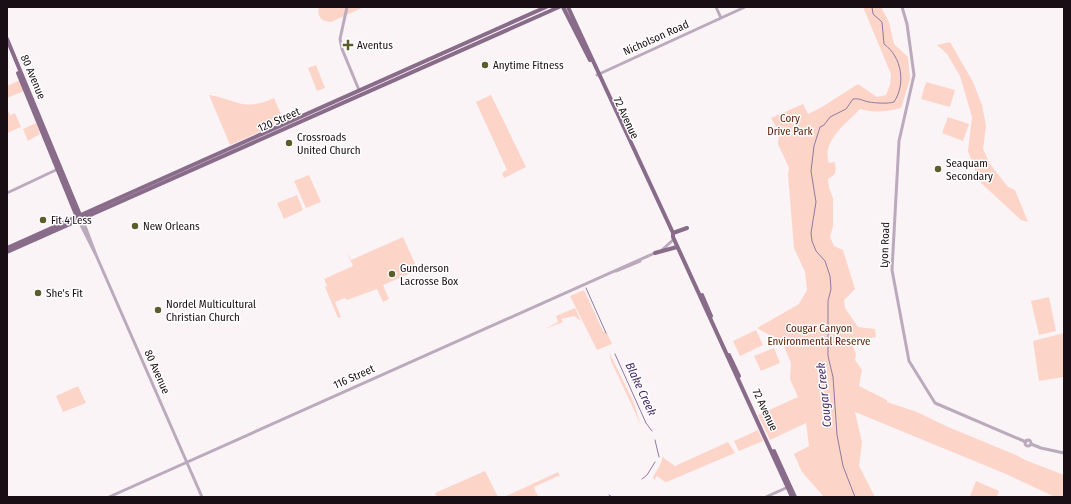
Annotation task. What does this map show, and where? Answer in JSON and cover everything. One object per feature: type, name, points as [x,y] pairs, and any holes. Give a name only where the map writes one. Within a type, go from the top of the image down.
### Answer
[{"type":"main road","points":[[412,69],[425,64],[426,60],[546,7]]},
{"type":"main road","name":"120 Street","points":[[7,248],[168,180],[194,165],[359,90],[559,7]]},
{"type":"main road","name":"72 Avenue","points":[[564,7],[575,32],[598,75]]},
{"type":"main road","name":"72 Avenue","points":[[568,7],[598,75],[697,288],[703,297],[789,487],[795,497]]},
{"type":"main road","points":[[575,32],[578,33],[586,46]]},
{"type":"main road","name":"80 Avenue","points":[[7,39],[58,169],[79,217]]},
{"type":"main road","name":"80 Avenue","points":[[7,46],[36,116],[52,147],[79,217]]},
{"type":"main road","name":"120 Street","points":[[7,252],[79,217],[220,157],[396,78],[412,69]]},
{"type":"main road","points":[[220,157],[229,149]]},
{"type":"main road","points":[[673,236],[687,228]]},
{"type":"main road","points":[[17,247],[22,241]]},
{"type":"main road","points":[[7,252],[12,246]]},
{"type":"main road","points":[[655,253],[678,247]]},
{"type":"main road","name":"72 Avenue","points":[[789,487],[792,497]]},
{"type":"street","points":[[347,7],[340,39],[359,90]]},
{"type":"street","points":[[716,7],[721,18]]},
{"type":"street","name":"Nicholson Road","points":[[598,75],[745,7]]},
{"type":"street","name":"Lyon Road","points":[[902,7],[907,24],[914,75],[899,141],[892,270],[909,360],[935,403],[1026,442],[1029,440],[1031,444],[1064,453]]},
{"type":"street","points":[[7,192],[58,169]]},
{"type":"street","name":"80 Avenue","points":[[79,217],[202,497]]},
{"type":"street","name":"116 Street","points":[[109,497],[607,275],[633,265],[666,247],[673,236]]},
{"type":"street","points":[[766,497],[789,487]]},
{"type":"green space","points":[[319,7],[364,7],[331,22],[320,18],[318,13]]},
{"type":"green space","name":"Cougar Canyon Environmental Reserve","points":[[863,7],[881,7],[889,22],[894,44],[908,57],[910,79],[901,108],[880,112],[860,109],[842,126],[829,147],[829,163],[835,162],[836,168],[833,176],[828,179],[829,188],[833,198],[833,226],[830,237],[834,246],[843,250],[855,289],[844,300],[845,308],[858,327],[875,329],[876,337],[856,341],[853,347],[856,354],[855,360],[862,370],[859,386],[887,400],[887,402],[917,412],[1025,460],[1064,475],[1064,497],[1055,497],[1006,474],[855,412],[862,442],[859,466],[875,497],[824,497],[802,472],[794,454],[809,446],[806,423],[770,440],[758,415],[798,397],[790,379],[791,363],[782,342],[757,328],[799,304],[807,290],[805,272],[794,248],[788,175],[789,168],[778,144],[779,132],[771,118],[803,104],[808,114],[822,107],[858,84],[877,97],[886,95],[890,85],[891,74]]},
{"type":"green space","points":[[950,42],[973,82],[982,105],[986,126],[983,149],[990,164],[1008,187],[1015,190],[1028,222],[1021,220],[979,181],[968,151],[972,117],[960,76],[947,54],[937,45]]},
{"type":"green space","points":[[316,65],[325,88],[317,91],[308,68]]},
{"type":"green space","points":[[20,80],[24,91],[7,98],[7,86]]},
{"type":"green space","points":[[926,82],[955,90],[950,107],[921,99]]},
{"type":"green space","points":[[209,95],[247,105],[274,98],[284,121],[230,145]]},
{"type":"green space","points":[[491,95],[526,167],[504,178],[502,173],[507,170],[476,102]]},
{"type":"green space","points":[[7,109],[10,115],[15,113],[21,127],[7,133]]},
{"type":"green space","points":[[948,117],[969,124],[963,141],[942,133]]},
{"type":"green space","points":[[36,123],[40,134],[28,141],[23,129]]},
{"type":"green space","points":[[309,175],[321,202],[306,208],[294,181]]},
{"type":"green space","points":[[297,195],[303,210],[284,219],[277,203]]},
{"type":"green space","points":[[403,237],[418,270],[383,285],[389,299],[383,302],[377,289],[347,300],[345,298],[335,302],[341,317],[338,318],[325,287],[327,286],[324,279],[353,266],[345,249],[351,260]]},
{"type":"green space","points":[[584,290],[603,331],[607,333],[612,344],[597,350],[570,296]]},
{"type":"green space","points":[[1049,297],[1056,331],[1039,335],[1031,301]]},
{"type":"green space","points":[[575,308],[581,321],[574,316],[561,319],[563,322],[545,329],[558,322],[556,316]]},
{"type":"green space","points":[[756,330],[763,345],[740,356],[733,341]]},
{"type":"green space","points":[[1064,333],[1064,377],[1039,381],[1033,341]]},
{"type":"green space","points":[[774,348],[780,363],[761,371],[754,356]]},
{"type":"green space","points":[[609,352],[633,401],[641,425],[611,361]]},
{"type":"green space","points":[[78,386],[86,403],[63,412],[56,396]]},
{"type":"green space","points":[[758,430],[763,441],[739,451],[734,441]]},
{"type":"green space","points":[[728,442],[735,453],[669,481],[665,482],[657,476],[654,480],[653,477],[663,456],[675,466]]},
{"type":"green space","points":[[485,471],[498,497],[437,497],[435,493]]},
{"type":"green space","points":[[558,472],[560,477],[558,476],[534,487],[536,493],[531,495],[537,493],[538,497],[504,497]]},
{"type":"green space","points":[[976,481],[999,491],[997,497],[970,496]]},
{"type":"waterway","name":"Cougar Creek","points":[[855,497],[843,466],[837,435],[833,377],[828,356],[828,301],[831,289],[830,276],[825,261],[816,251],[812,241],[811,233],[816,202],[811,171],[814,146],[820,127],[824,125],[830,117],[846,109],[853,99],[860,99],[867,102],[888,103],[894,102],[898,95],[901,79],[898,63],[890,49],[884,44],[882,22],[873,14],[872,7]]},
{"type":"waterway","name":"Blake Creek","points":[[586,288],[606,333]]},
{"type":"waterway","name":"Blake Creek","points":[[615,354],[646,423],[652,431]]},
{"type":"waterway","name":"Blake Creek","points":[[655,440],[659,457]]},
{"type":"waterway","name":"Blake Creek","points":[[642,479],[647,475],[655,462]]},
{"type":"place","name":"Aventus","points":[[348,45]]},
{"type":"place","name":"Anytime Fitness","points":[[485,65]]},
{"type":"place","name":"Crossroads United Church","points":[[289,143]]},
{"type":"place","name":"Seaquam Secondary","points":[[938,169]]},
{"type":"place","name":"Fit 4 Less","points":[[43,220]]},
{"type":"place","name":"New Orleans","points":[[135,226]]},
{"type":"place","name":"Gunderson Lacrosse Box","points":[[392,274]]},
{"type":"place","name":"She's Fit","points":[[38,293]]},
{"type":"place","name":"Nordel Multicultural Christian Church","points":[[158,310]]},
{"type":"park label","name":"Cory Drive Park","points":[[790,124]]}]
